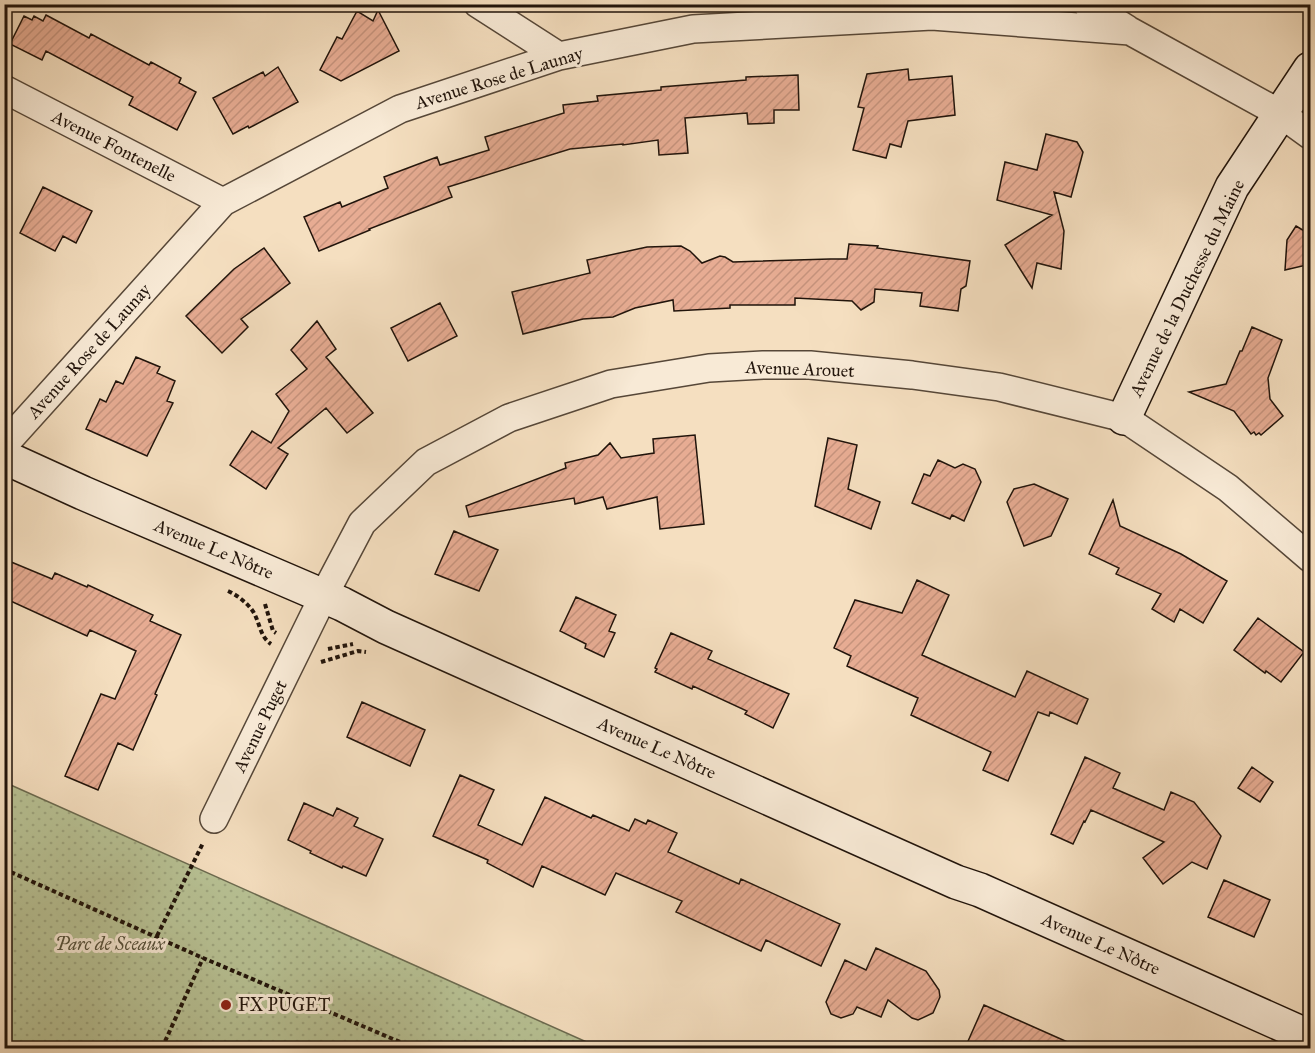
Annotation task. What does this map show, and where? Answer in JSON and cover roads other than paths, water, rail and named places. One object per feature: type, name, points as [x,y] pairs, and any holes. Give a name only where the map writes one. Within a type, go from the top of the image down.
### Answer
[{"type":"main road","name":"Avenue de la Duchesse du Maine","points":[[1124,418],[1232,188],[1311,69]]},
{"type":"main road","name":"Avenue Le Nôtre","points":[[4,457],[342,604],[386,627],[956,882],[980,890],[1311,1037]]},
{"type":"street","points":[[478,4],[560,56]]},
{"type":"street","points":[[1087,4],[1130,31]]},
{"type":"street","name":"Avenue Rose de Launay","points":[[4,445],[223,202],[400,109],[560,56],[693,29],[932,16],[1130,31],[1281,114],[1311,135]]},
{"type":"street","name":"Avenue Fontenelle","points":[[4,89],[223,202]]},
{"type":"street","name":"Avenue Arouet","points":[[306,633],[362,523],[426,462],[509,418],[611,384],[709,368],[810,365],[912,375],[999,387],[1124,418],[1228,488],[1311,558]]},
{"type":"street","name":"Avenue Puget","points":[[214,819],[306,633]]},
{"type":"place","name":"FX PUGET","points":[[226,1005]]},
{"type":"park label","name":"Parc de Sceaux","points":[[110,944]]}]
